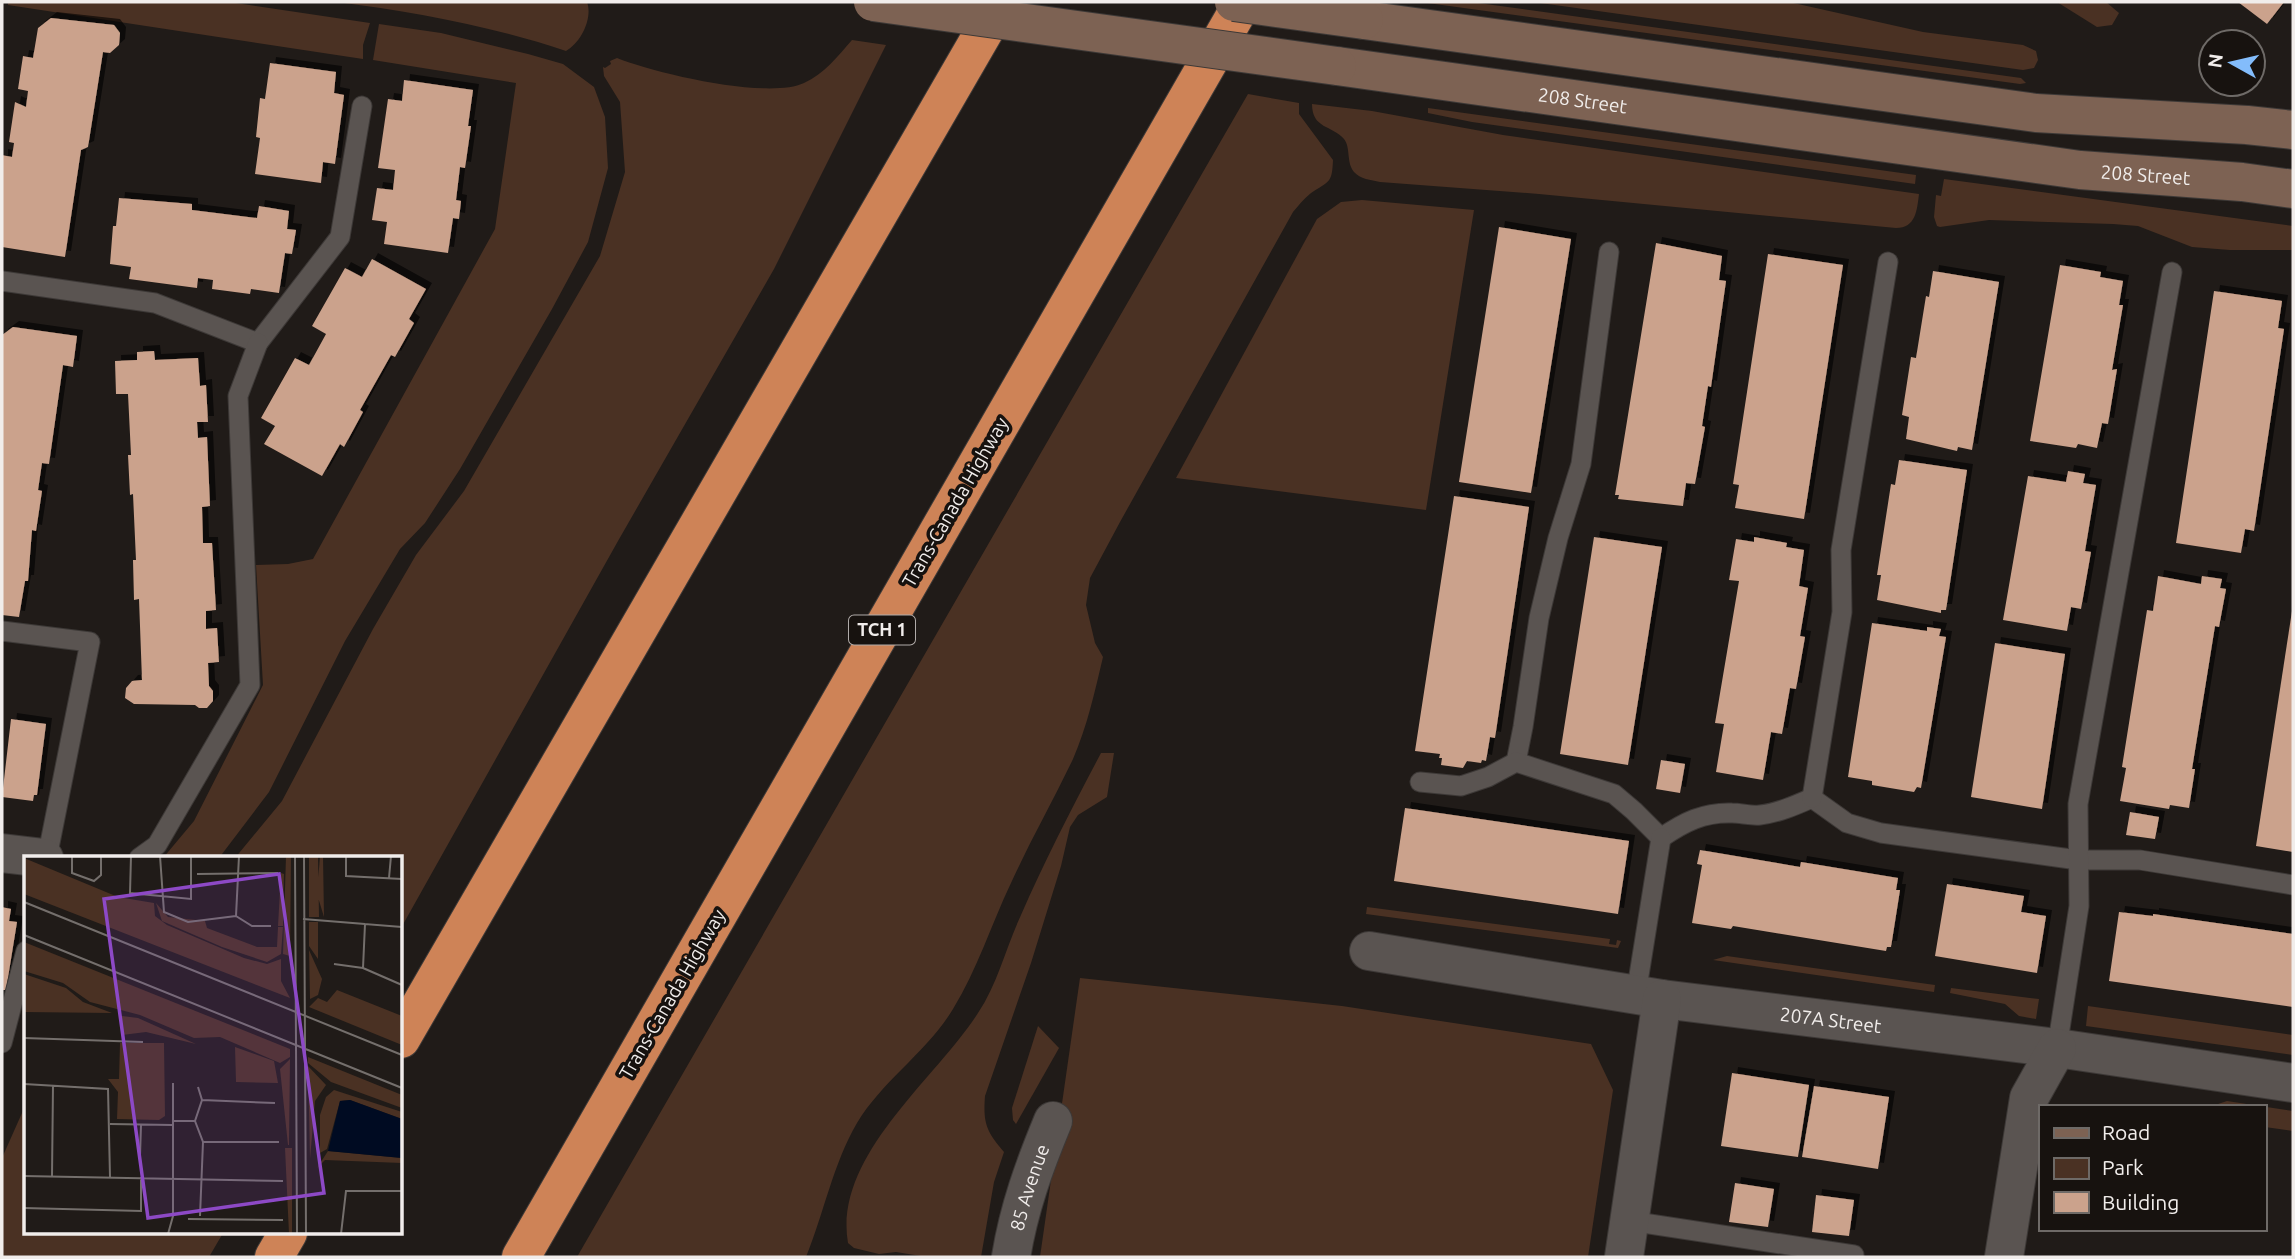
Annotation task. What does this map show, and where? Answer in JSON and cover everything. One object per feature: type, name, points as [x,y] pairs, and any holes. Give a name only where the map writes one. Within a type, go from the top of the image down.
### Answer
[{"type":"highway","points":[[402,1037],[1000,2]]},
{"type":"highway","name":"Trans-Canada Highway","points":[[520,1257],[1243,2]]},
{"type":"highway","points":[[274,1257],[287,1234]]},
{"type":"main road","name":"208 Street","points":[[873,2],[2080,170],[2242,182],[2293,189]]},
{"type":"main road","points":[[1234,2],[2036,113],[2293,130]]},
{"type":"street","points":[[2,853],[28,856]]},
{"type":"street","name":"207A Street","points":[[1369,951],[1649,997],[2057,1048],[2293,1083]]},
{"type":"street","points":[[1627,1239],[1649,997]]},
{"type":"street","points":[[2004,1257],[2029,1098],[2057,1048]]},
{"type":"street","name":"85 Avenue","points":[[1011,1257],[1027,1184],[1053,1121]]},
{"type":"lane","points":[[142,856],[157,845],[250,685],[238,396],[258,342],[340,237],[362,106]]},
{"type":"lane","points":[[1516,762],[1539,618],[1558,538],[1581,464],[1609,252]]},
{"type":"lane","points":[[1812,798],[1842,612],[1841,550],[1888,262]]},
{"type":"lane","points":[[2057,1048],[2080,906],[2078,804],[2172,272]]},
{"type":"lane","points":[[2,281],[155,303],[258,342]]},
{"type":"lane","points":[[2,631],[90,642],[45,856]]},
{"type":"lane","points":[[1420,782],[1461,786],[1488,777],[1516,762],[1614,794],[1634,811],[1661,838],[1649,997]]},
{"type":"lane","points":[[1661,838],[1681,824],[1704,815],[1759,815],[1791,808],[1812,798]]},
{"type":"lane","points":[[1812,798],[1847,823],[1881,833],[2078,860],[2140,860],[2293,885]]},
{"type":"lane","points":[[2,1043],[24,959]]},
{"type":"lane","points":[[1627,1239],[1854,1255]]},
{"type":"green space","points":[[8,2],[229,2],[370,23],[363,45],[363,59],[8,5]]},
{"type":"green space","points":[[337,2],[587,2],[588,15],[581,36],[566,51],[452,21]]},
{"type":"green space","points":[[1420,2],[1471,2],[2021,78],[2026,83],[2020,84]]},
{"type":"green space","points":[[1533,2],[1789,2],[1923,32],[2023,45],[2036,51],[2038,60],[2034,68],[2023,70]]},
{"type":"green space","points":[[2057,2],[2106,2],[2119,13],[2112,25],[2097,27]]},
{"type":"green space","points":[[379,24],[441,33],[563,64],[594,87],[605,117],[608,168],[588,242],[552,309],[460,469],[425,523],[400,549],[345,641],[269,792],[221,856],[165,856],[194,821],[263,685],[256,565],[288,564],[313,559],[495,229],[516,83],[373,60]]},
{"type":"green space","points":[[852,40],[886,45],[774,269],[402,926],[402,856],[237,856],[282,801],[373,629],[416,555],[464,491],[600,256],[625,172],[620,102],[604,76],[603,67],[617,58],[683,77],[739,87],[765,88],[804,83],[830,64]]},
{"type":"green space","points":[[1248,94],[1299,103],[1299,114],[1333,160],[1331,177],[1327,183],[1308,195],[1293,212],[1090,578],[1086,605],[1095,643],[1103,657],[1087,722],[1073,759],[1018,867],[962,994],[931,1039],[879,1093],[857,1123],[841,1155],[806,1257],[577,1257]]},
{"type":"green space","points":[[1312,104],[1372,111],[1503,135],[1919,194],[1912,221],[1896,228],[1539,194],[1380,182],[1362,178],[1354,172],[1344,139],[1315,118]]},
{"type":"green space","points":[[1428,108],[1916,175],[1915,184],[1472,122],[1428,113]]},
{"type":"green space","points":[[1944,179],[2293,226],[2293,250],[2192,247],[2138,226],[2113,224],[1989,220],[1940,227],[1934,217],[1936,195],[1941,196]]},
{"type":"green space","points":[[1362,200],[1474,210],[1426,510],[1176,478],[1317,219],[1341,202]]},
{"type":"green space","points":[[1101,753],[1114,753],[1107,797],[1078,815],[1070,827],[1031,963],[985,1096],[987,1126],[1004,1152],[994,1182],[981,1257],[927,1257],[896,1252],[879,1254],[854,1248],[848,1243],[848,1211],[856,1180],[871,1149],[914,1092],[960,1038],[985,1001],[1040,874]]},
{"type":"green space","points":[[1367,907],[1610,939],[1609,944],[1616,945],[1617,940],[1621,941],[1618,948],[1366,914]]},
{"type":"green space","points":[[1727,956],[1935,985],[1934,992],[1713,960]]},
{"type":"green space","points":[[1080,978],[1342,1006],[1591,1044],[1613,1090],[1588,1257],[1040,1257]]},
{"type":"green space","points":[[1951,988],[2039,999],[2036,1019],[2019,1016],[2005,1004],[1950,993]]},
{"type":"green space","points":[[2088,1006],[2293,1035],[2293,1055],[2086,1026]]},
{"type":"green space","points":[[1038,1026],[1059,1048],[1016,1124],[1012,1108]]},
{"type":"green space","points":[[2227,1101],[2253,1105],[2215,1105]]},
{"type":"green space","points":[[2267,1107],[2293,1111],[2293,1131],[2267,1127]]},
{"type":"green space","points":[[24,1108],[24,1234],[222,1234],[209,1257],[2,1257],[2,1158]]},
{"type":"building","points":[[2238,2],[2284,2],[2267,24]]},
{"type":"building","points":[[51,18],[114,25],[120,33],[119,45],[110,53],[103,52],[88,147],[81,150],[65,257],[2,247],[2,155],[12,157],[14,143],[9,142],[15,102],[26,107],[28,91],[18,89],[23,56],[33,58],[38,28]]},
{"type":"building","points":[[270,63],[336,72],[334,93],[344,95],[335,164],[323,162],[321,183],[255,174],[260,138],[256,137],[260,98],[265,99]]},
{"type":"building","points":[[404,80],[473,90],[465,168],[460,167],[456,200],[461,201],[459,219],[453,218],[448,253],[384,244],[387,222],[372,220],[377,188],[393,190],[395,170],[378,168],[388,99],[402,101]]},
{"type":"building","points":[[119,198],[192,204],[192,210],[257,218],[259,206],[289,211],[287,229],[296,230],[292,254],[285,253],[279,293],[251,289],[250,294],[212,289],[213,280],[198,278],[197,288],[129,279],[131,267],[110,264],[113,226],[116,226]]},
{"type":"building","points":[[1499,227],[1571,239],[1531,493],[1459,482]]},
{"type":"building","points":[[1656,243],[1722,256],[1719,280],[1726,281],[1695,484],[1686,483],[1683,506],[1618,499],[1619,495],[1615,495]]},
{"type":"building","points":[[1768,254],[1843,265],[1804,519],[1735,508],[1739,485],[1733,484]]},
{"type":"building","points":[[372,259],[426,289],[409,319],[414,323],[395,357],[391,355],[360,410],[363,412],[344,447],[340,444],[322,476],[264,444],[275,426],[261,418],[295,358],[309,365],[326,334],[312,326],[345,268],[362,277]]},
{"type":"building","points":[[2060,265],[2101,272],[2100,277],[2123,281],[2119,305],[2123,305],[2112,370],[2117,369],[2108,424],[2102,423],[2097,448],[2078,444],[2076,448],[2030,441]]},
{"type":"building","points":[[1933,271],[1999,282],[1972,450],[1958,447],[1957,451],[1906,439],[1909,417],[1902,415],[1911,357],[1916,358]]},
{"type":"building","points":[[2214,291],[2282,301],[2278,328],[2284,329],[2254,531],[2245,529],[2241,553],[2176,543]]},
{"type":"building","points":[[13,327],[77,336],[73,367],[63,365],[49,464],[42,463],[38,490],[42,491],[36,531],[32,530],[28,581],[25,581],[19,617],[2,615],[2,335]]},
{"type":"building","points":[[154,351],[155,360],[198,358],[200,386],[206,385],[208,422],[197,422],[198,438],[207,437],[210,506],[202,507],[203,543],[212,543],[216,610],[206,611],[206,629],[217,628],[219,662],[208,663],[213,701],[207,708],[195,705],[134,704],[125,698],[126,688],[132,681],[142,680],[139,599],[134,600],[133,560],[136,560],[128,455],[131,455],[128,394],[116,394],[115,361],[137,360],[137,352]]},
{"type":"building","points":[[1899,460],[1967,470],[1946,610],[1941,610],[1941,613],[1877,600],[1881,575],[1877,575],[1891,484],[1895,485]]},
{"type":"building","points":[[2068,471],[2085,474],[2083,483],[2096,485],[2085,551],[2091,552],[2081,609],[2071,607],[2067,631],[2003,620],[2028,476],[2066,482]]},
{"type":"building","points":[[1454,496],[1529,507],[1495,738],[1490,737],[1486,761],[1467,761],[1463,768],[1441,765],[1440,754],[1415,751]]},
{"type":"building","points":[[1594,537],[1662,547],[1628,765],[1560,754]]},
{"type":"building","points":[[1754,537],[1787,543],[1786,547],[1804,550],[1799,586],[1808,588],[1800,636],[1805,637],[1796,689],[1790,688],[1782,734],[1771,732],[1763,780],[1716,772],[1724,724],[1715,723],[1739,581],[1729,580],[1736,539],[1754,542]]},
{"type":"building","points":[[2158,576],[2201,584],[2202,576],[2222,579],[2220,588],[2226,589],[2219,627],[2215,626],[2192,769],[2195,769],[2189,808],[2170,805],[2169,809],[2120,801],[2126,768],[2122,767],[2147,610],[2153,611]]},
{"type":"building","points":[[2293,611],[2293,852],[2256,846]]},
{"type":"building","points":[[1872,623],[1927,631],[1927,627],[1941,629],[1939,636],[1946,637],[1921,788],[1917,787],[1914,792],[1872,785],[1872,781],[1848,777]]},
{"type":"building","points":[[1995,643],[2065,654],[2042,809],[1971,797]]},
{"type":"building","points":[[11,719],[46,724],[37,795],[34,795],[33,801],[2,797]]},
{"type":"building","points":[[1661,760],[1685,764],[1680,793],[1656,789]]},
{"type":"building","points":[[1405,808],[1629,841],[1618,914],[1394,881]]},
{"type":"building","points":[[2130,812],[2159,817],[2155,839],[2126,835]]},
{"type":"building","points":[[1700,850],[1800,867],[1801,862],[1898,878],[1896,890],[1900,890],[1891,947],[1887,947],[1886,951],[1733,926],[1731,929],[1692,923],[1702,865],[1697,864]]},
{"type":"building","points":[[1947,884],[2024,896],[2021,912],[2046,916],[2037,973],[1935,956]]},
{"type":"building","points":[[2,907],[11,909],[9,921],[17,922],[6,990],[2,990]]},
{"type":"building","points":[[2119,912],[2153,914],[2293,934],[2293,1007],[2109,981]]},
{"type":"building","points":[[1732,1073],[1809,1085],[1798,1157],[1721,1146]]},
{"type":"building","points":[[1814,1086],[1889,1097],[1878,1169],[1802,1157]]},
{"type":"building","points":[[1735,1183],[1774,1189],[1768,1227],[1729,1222]]},
{"type":"building","points":[[1816,1195],[1854,1200],[1849,1236],[1812,1232]]}]
